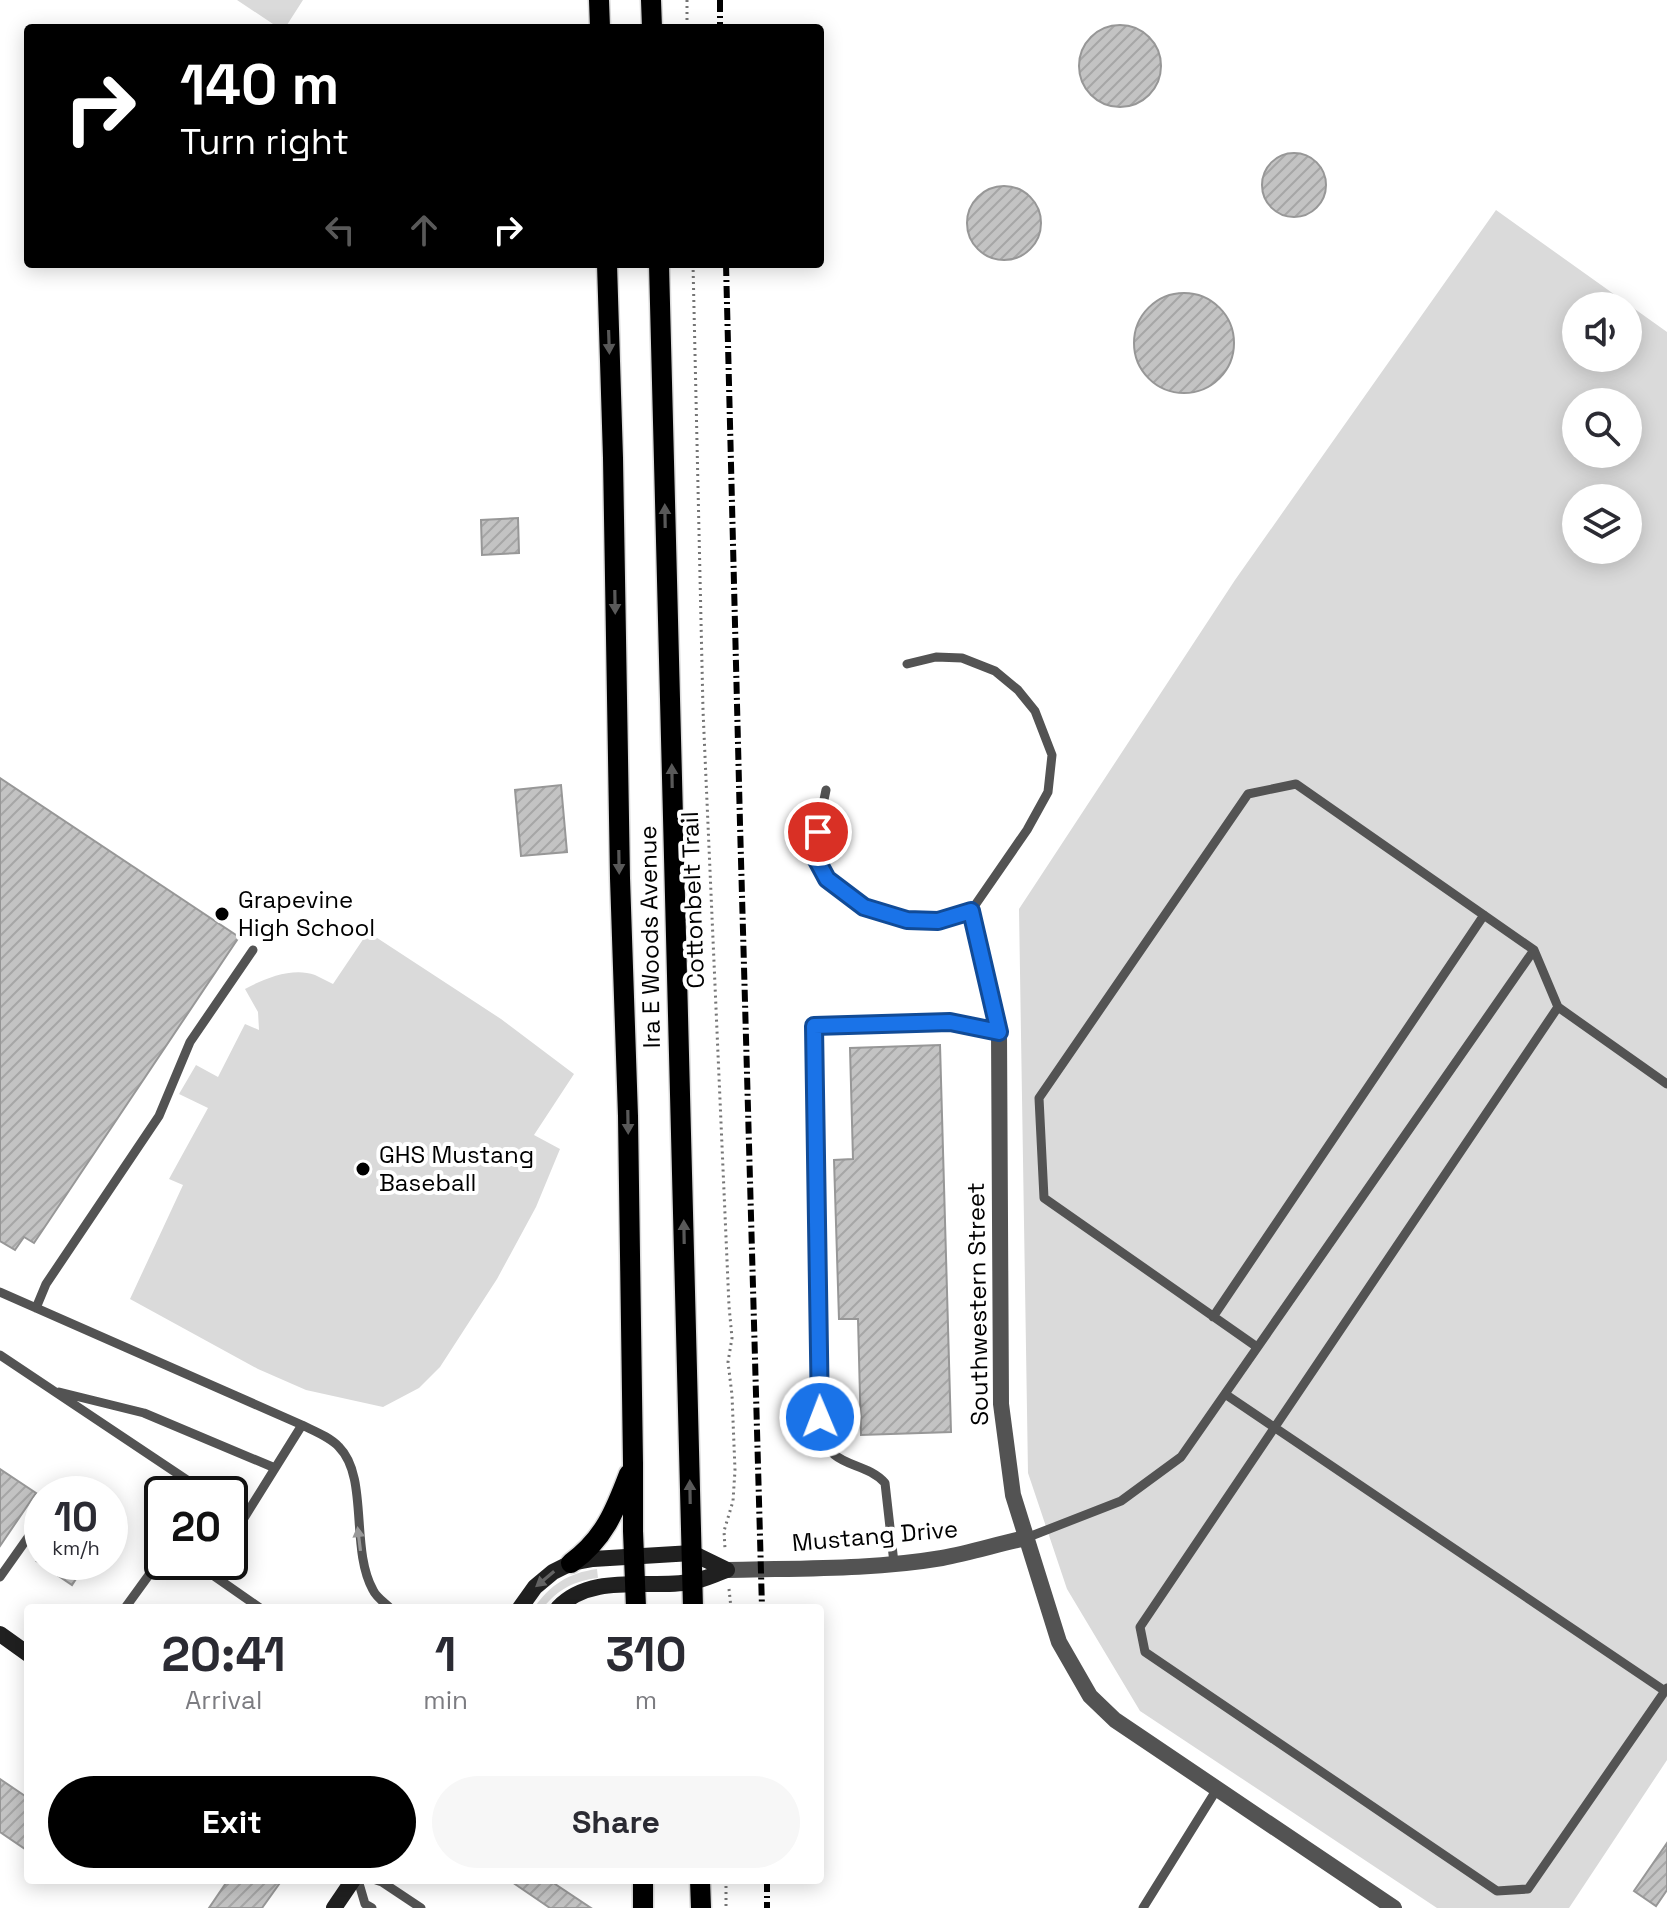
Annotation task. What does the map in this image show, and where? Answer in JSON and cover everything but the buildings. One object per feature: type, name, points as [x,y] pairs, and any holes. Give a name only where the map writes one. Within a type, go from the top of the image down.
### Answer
[{"type":"main road","points":[[599,0],[600,24]]},
{"type":"main road","points":[[651,0],[652,24]]},
{"type":"main road","name":"Ira E Woods Avenue","points":[[607,268],[628,1116],[636,1604]]},
{"type":"main road","name":"Ira E Woods Avenue","points":[[659,268],[693,1604]]},
{"type":"main road","points":[[571,1563],[584,1554],[602,1533],[619,1501],[633,1463]]},
{"type":"main road","name":"Mustang Drive","points":[[523,1604],[535,1587],[553,1572],[571,1563],[593,1559],[692,1553],[727,1570]]},
{"type":"main road","name":"Mustang Drive","points":[[563,1604],[575,1594],[600,1588],[692,1582],[727,1570]]},
{"type":"main road","points":[[0,1634],[24,1651]]},
{"type":"main road","points":[[334,1908],[353,1884]]},
{"type":"main road","points":[[643,1884],[643,1908]]},
{"type":"main road","points":[[700,1884],[701,1908]]},
{"type":"street","name":"Southwestern Street","points":[[971,911],[999,1032],[1001,1404],[1013,1495],[1059,1642],[1090,1696],[1115,1720],[1394,1908]]},
{"type":"street","name":"Mustang Drive","points":[[727,1570],[828,1568],[941,1558],[1026,1538]]},
{"type":"lane","points":[[826,790],[813,853],[827,879],[864,907],[907,920],[938,921],[971,911],[1027,830],[1048,792],[1052,755],[1035,711],[1018,690],[995,671],[962,658],[936,657],[907,664]]},
{"type":"lane","points":[[1257,1347],[1044,1198],[1039,1098],[1248,794],[1296,784],[1534,950],[1558,1007],[1667,1084]]},
{"type":"lane","points":[[1213,1317],[1484,915]]},
{"type":"lane","points":[[36,1308],[46,1284],[159,1116],[190,1042],[253,950]]},
{"type":"lane","points":[[1026,1538],[1121,1501],[1181,1457],[1534,950]]},
{"type":"lane","points":[[1225,1394],[1274,1427],[1666,1690],[1528,1889],[1497,1891],[1483,1882],[1145,1652],[1140,1627],[1274,1427],[1558,1007]]},
{"type":"lane","points":[[894,1563],[885,1483],[872,1472],[844,1462],[831,1452],[825,1446],[821,1429],[814,1026],[950,1022],[999,1032]]},
{"type":"lane","points":[[0,1292],[302,1425],[338,1445],[350,1462],[357,1495],[362,1558],[373,1592],[386,1604]]},
{"type":"lane","points":[[0,1355],[181,1476]]},
{"type":"lane","points":[[52,1390],[144,1413],[275,1468]]},
{"type":"lane","points":[[248,1512],[302,1425]]},
{"type":"lane","points":[[0,1577],[24,1543]]},
{"type":"lane","points":[[128,1604],[145,1580]]},
{"type":"lane","points":[[220,1580],[254,1604]]},
{"type":"lane","points":[[1143,1908],[1217,1789]]},
{"type":"lane","points":[[358,1884],[365,1904],[372,1908]]},
{"type":"lane","points":[[385,1884],[421,1908]]},
{"type":"path","points":[[687,0],[687,24]]},
{"type":"path","name":"Cottonbelt Trail","points":[[693,268],[703,710],[732,1338],[728,1362],[735,1470],[733,1501],[722,1531],[727,1570]]},
{"type":"path","points":[[726,1884],[726,1908]]},
{"type":"shaded area","points":[[237,0],[303,0],[288,24],[273,24]]},
{"type":"shaded area","points":[[1496,210],[1611,292],[1562,292],[1562,372],[1642,372],[1642,314],[1667,332],[1667,1760],[1569,1908],[1437,1908],[1140,1711],[1067,1589],[1028,1473],[1019,909],[1235,580]]},
{"type":"shaded area","name":"GHS Mustang Baseball","points":[[368,932],[501,1019],[574,1074],[534,1135],[560,1149],[536,1207],[497,1279],[440,1367],[419,1388],[383,1407],[306,1390],[258,1369],[130,1299],[183,1185],[169,1179],[208,1108],[179,1094],[196,1065],[218,1077],[245,1024],[259,1030],[258,1012],[245,989],[270,978],[298,972],[315,975],[333,984]]},
{"type":"shaded area","points":[[597,1569],[598,1578],[567,1587],[547,1604],[537,1604],[561,1581]]},
{"type":"railway","points":[[720,0],[720,24]]},
{"type":"railway","points":[[726,268],[762,1604]]},
{"type":"railway","points":[[767,1884],[767,1908]]},
{"type":"place","name":"Grapevine High School","points":[[222,914]]},
{"type":"place","name":"GHS Mustang Baseball","points":[[363,1169]]},
{"type":"route","points":[[818,832],[813,853],[827,879],[864,907],[907,920],[938,921],[971,911],[999,1032],[950,1022],[814,1026],[820,1417]]}]
